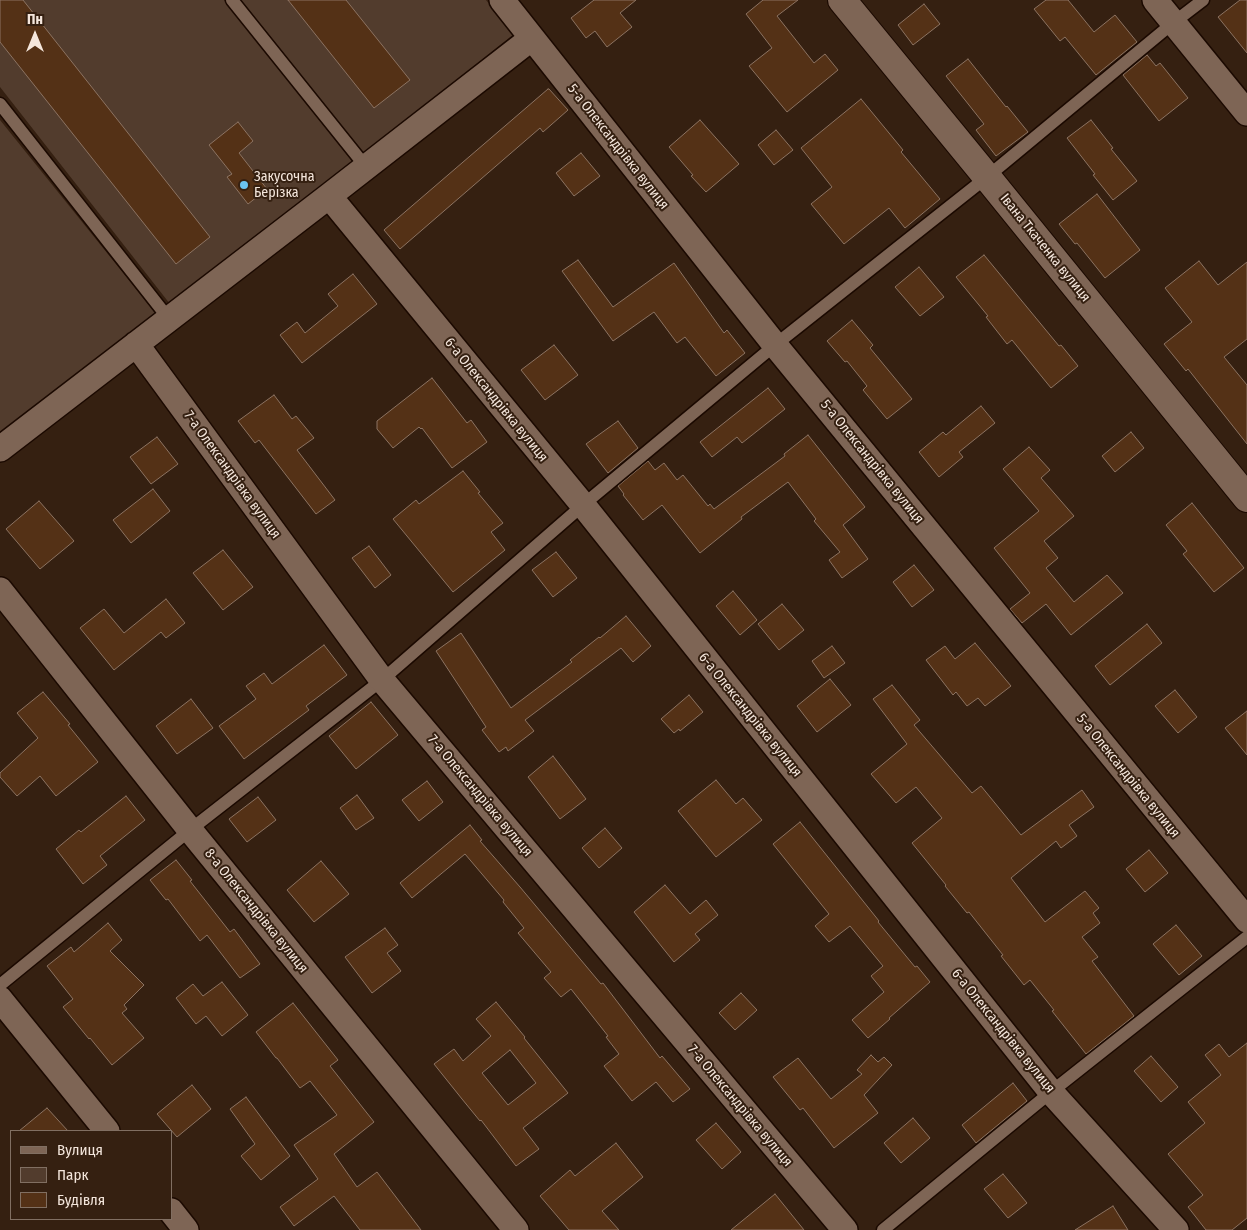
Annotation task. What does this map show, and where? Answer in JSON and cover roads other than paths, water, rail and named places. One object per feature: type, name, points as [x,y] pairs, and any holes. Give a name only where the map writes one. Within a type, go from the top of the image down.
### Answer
[{"type":"main road","name":"Івана Ткаченка вулиця","points":[[842,0],[1247,498]]},
{"type":"street","name":"5-а Олександрівка вулиця","points":[[502,0],[775,345],[1247,920]]},
{"type":"street","points":[[1155,0],[1247,114]]},
{"type":"street","points":[[0,450],[532,38]]},
{"type":"street","name":"6-а Олександрівка вулиця","points":[[329,196],[582,505],[1051,1092],[1176,1230]]},
{"type":"street","name":"7-а Олександрівка вулиця","points":[[136,344],[382,680],[845,1230]]},
{"type":"street","name":"8-а Олександрівка вулиця","points":[[0,590],[190,830],[516,1230]]},
{"type":"street","points":[[0,999],[105,1130]]},
{"type":"street","points":[[172,1213],[186,1230]]},
{"type":"lane","points":[[232,0],[366,167]]},
{"type":"lane","points":[[0,986],[190,830],[382,680],[582,505],[775,345],[987,176],[1202,0]]},
{"type":"lane","points":[[0,104],[169,319]]},
{"type":"lane","points":[[883,1230],[1051,1092],[1247,937]]},
{"type":"place","name":"Закусочна Берізка","points":[[244,185]]}]
